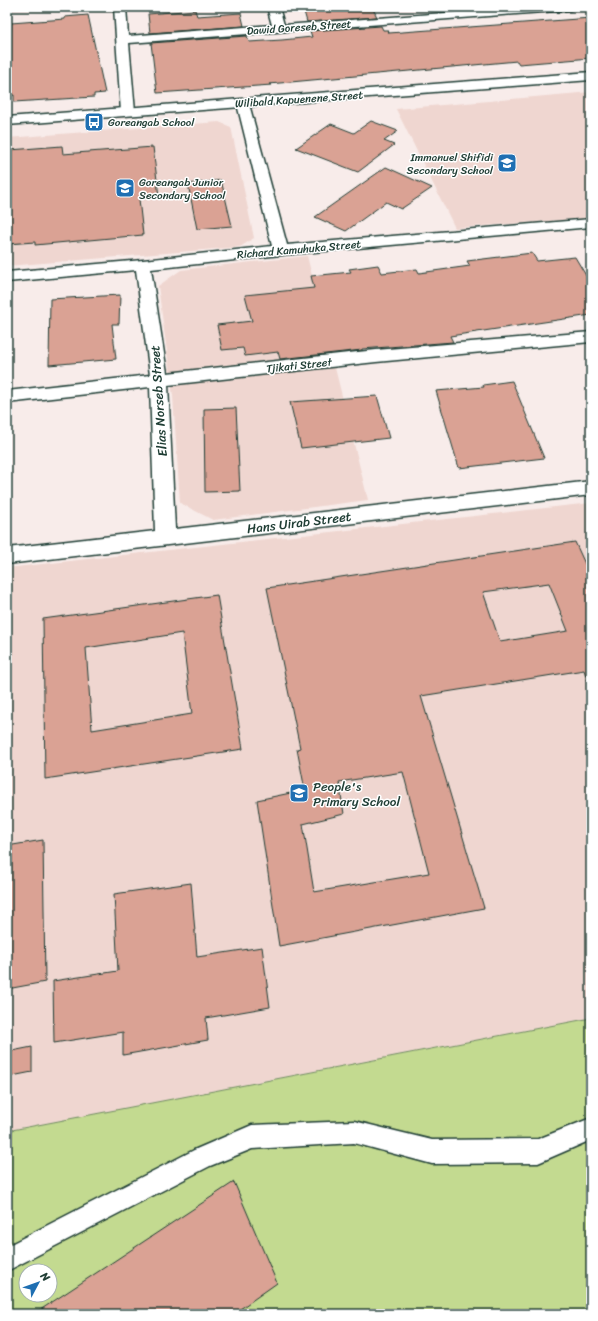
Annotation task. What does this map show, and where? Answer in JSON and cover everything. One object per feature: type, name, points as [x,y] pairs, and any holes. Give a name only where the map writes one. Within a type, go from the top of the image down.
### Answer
[{"type":"street","points":[[120,7],[124,40],[128,112]]},
{"type":"street","points":[[273,7],[279,28]]},
{"type":"street","points":[[402,7],[408,19]]},
{"type":"street","name":"Dawid Goreseb Street","points":[[124,40],[408,19],[531,8],[570,7]]},
{"type":"street","name":"Wilibald Kapuenene Street","points":[[7,121],[591,76]]},
{"type":"street","points":[[243,104],[281,250]]},
{"type":"street","name":"Richard Kamuhuka Street","points":[[7,277],[143,265],[281,250],[591,224]]},
{"type":"street","name":"Elias Norseb Street","points":[[143,265],[159,381],[165,538]]},
{"type":"street","name":"Tjikati Street","points":[[7,397],[376,356],[591,337]]},
{"type":"street","name":"Hans Uirab Street","points":[[7,556],[591,488]]},
{"type":"lane","points":[[7,1259],[202,1158],[252,1137],[354,1132],[432,1152],[538,1151],[591,1129]]},
{"type":"shaded area","name":"Immanuel Shifidi Secondary School","points":[[591,92],[591,218],[455,228],[396,109]]},
{"type":"shaded area","name":"Goreangab Junior Secondary School","points":[[219,122],[231,127],[254,238],[240,247],[7,266],[7,138]]},
{"type":"shaded area","points":[[307,256],[368,500],[213,520],[180,503],[173,396],[158,286],[181,270]]},
{"type":"shaded area","name":"People's Primary School","points":[[591,503],[591,1018],[7,1131],[7,568]]},
{"type":"green space","points":[[591,1018],[591,1314],[7,1314],[7,1131]]},
{"type":"building","points":[[372,7],[377,17],[307,22],[303,8]]},
{"type":"building","points":[[195,10],[197,16],[241,13],[244,26],[150,33],[148,14]]},
{"type":"building","points":[[88,15],[105,93],[94,94],[94,97],[14,102],[14,95],[7,96],[7,65],[9,65],[11,23],[65,19],[65,17]]},
{"type":"building","points":[[591,18],[591,58],[519,64],[517,61],[269,84],[272,85],[157,93],[151,43],[247,36],[249,42],[312,37],[310,31],[381,26],[383,30],[388,30],[389,33]]},
{"type":"building","points":[[371,121],[398,131],[384,141],[394,145],[358,172],[296,148],[331,124],[354,133]]},
{"type":"building","points":[[62,146],[63,154],[153,147],[159,197],[139,199],[143,235],[35,245],[35,242],[7,244],[7,157],[9,157],[10,150]]},
{"type":"building","points":[[386,167],[432,188],[401,209],[386,202],[346,231],[315,217]]},
{"type":"building","points":[[221,180],[232,226],[197,229],[188,184]]},
{"type":"building","points":[[532,253],[537,261],[575,257],[591,284],[591,315],[450,336],[453,342],[362,349],[280,359],[278,352],[245,356],[243,348],[222,350],[217,325],[252,321],[245,295],[314,288],[311,276],[351,272],[349,269],[378,265],[382,273],[417,269],[419,273],[470,266],[467,261]]},
{"type":"building","points":[[120,295],[119,324],[112,324],[116,359],[49,365],[50,299]]},
{"type":"building","points":[[512,381],[544,458],[459,468],[436,391],[484,387],[483,385]]},
{"type":"building","points":[[377,396],[389,438],[301,448],[290,402]]},
{"type":"building","points":[[236,408],[240,491],[205,492],[204,409]]},
{"type":"building","points":[[575,542],[591,577],[591,685],[589,685],[584,670],[421,696],[484,908],[279,946],[257,800],[305,790],[297,749],[300,748],[267,588]],"holes":[[[549,583],[568,631],[500,642],[483,592]],[[403,772],[429,873],[314,892],[303,824],[344,814],[339,782]]]},
{"type":"building","points":[[217,595],[243,749],[45,779],[43,619]],"holes":[[[182,633],[192,714],[92,730],[86,648]]]},
{"type":"building","points":[[43,840],[45,982],[7,989],[7,846]]},
{"type":"building","points":[[191,883],[197,957],[262,947],[270,1007],[206,1018],[208,1040],[123,1055],[123,1032],[54,1043],[53,981],[118,971],[114,894]]},
{"type":"building","points":[[32,1047],[32,1072],[7,1077],[7,1052]]},
{"type":"building","points":[[234,1182],[277,1283],[233,1314],[34,1314],[51,1303],[58,1303],[58,1298]]},
{"type":"place","name":"Goreangab School","points":[[94,122]]},
{"type":"place","name":"Immanuel Shifidi Secondary School","points":[[507,163]]},
{"type":"place","name":"Goreangab Junior Secondary School","points":[[125,188]]},
{"type":"place","name":"People's Primary School","points":[[299,793]]}]
